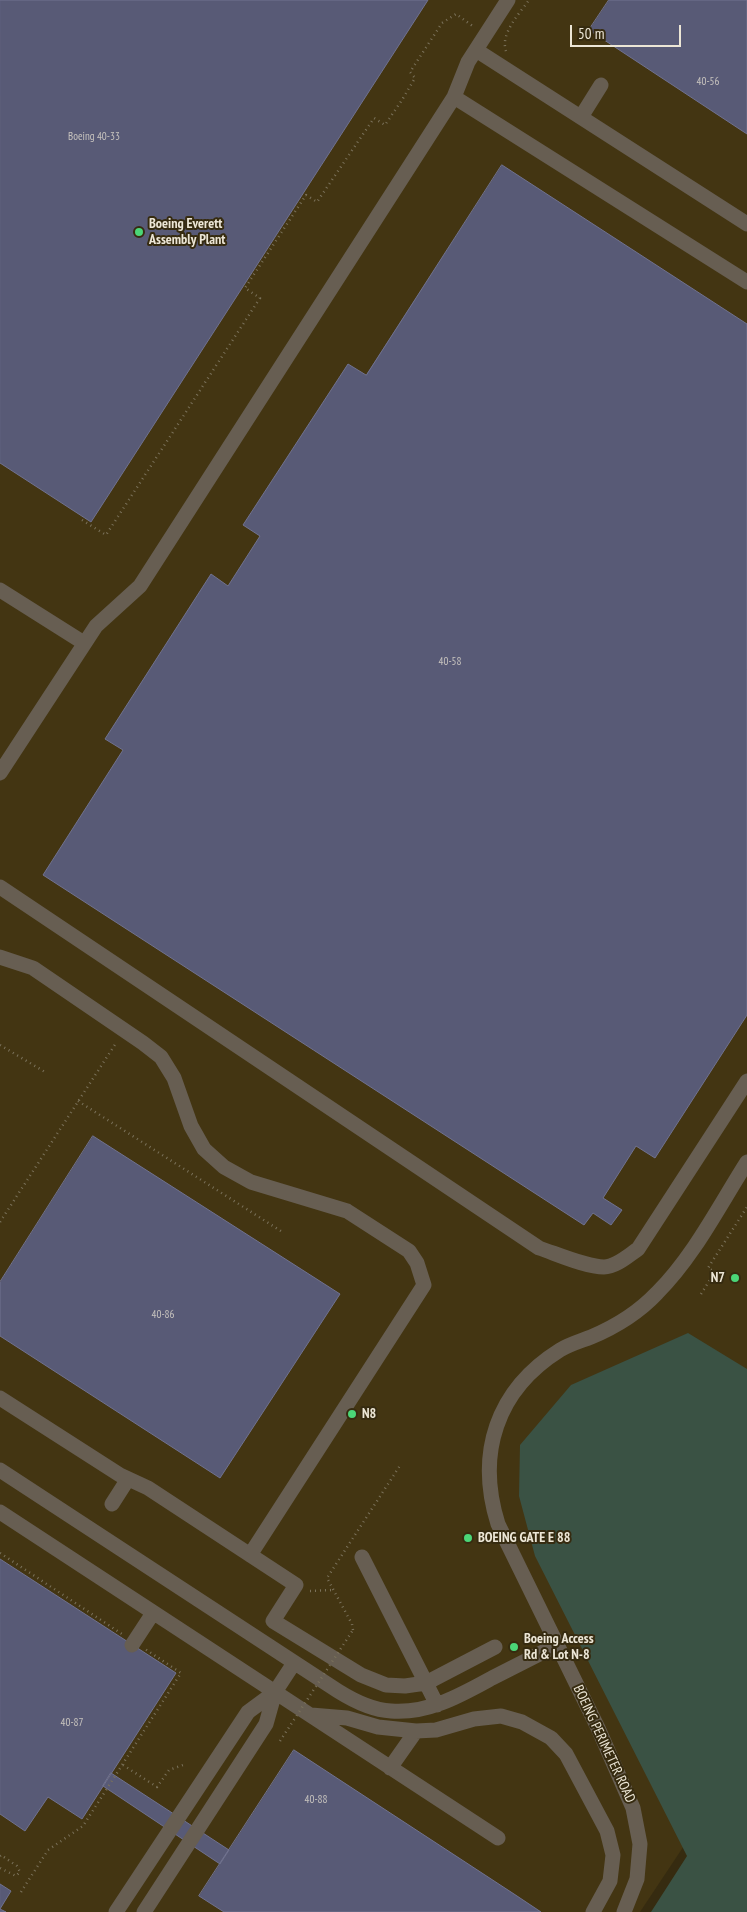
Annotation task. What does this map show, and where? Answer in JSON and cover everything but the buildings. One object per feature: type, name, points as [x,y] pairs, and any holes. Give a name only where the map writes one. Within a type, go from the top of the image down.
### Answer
[{"type":"lane","points":[[0,773],[96,626],[140,586],[454,97],[468,62],[508,0]]},
{"type":"lane","points":[[476,50],[747,224]]},
{"type":"lane","points":[[581,117],[601,85]]},
{"type":"lane","points":[[454,97],[747,282]]},
{"type":"lane","points":[[0,590],[84,643]]},
{"type":"lane","points":[[0,887],[539,1248],[577,1261],[605,1267],[622,1260],[638,1249],[747,1081]]},
{"type":"lane","points":[[0,957],[34,968],[160,1057],[174,1078],[191,1126],[204,1149],[224,1167],[251,1182],[347,1211],[409,1251],[417,1263],[424,1285],[250,1555]]},
{"type":"lane","name":"BOEING PERIMETER ROAD","points":[[624,1912],[637,1879],[640,1844],[633,1808],[598,1728],[508,1545],[493,1509],[489,1492],[490,1450],[500,1418],[516,1389],[544,1361],[562,1350],[620,1322],[641,1308],[657,1293],[691,1251],[747,1162]]},
{"type":"lane","points":[[0,1398],[128,1479],[148,1488],[296,1585],[273,1621],[361,1675],[386,1685],[405,1686],[426,1683],[495,1647]]},
{"type":"lane","points":[[0,1470],[294,1663],[355,1701],[375,1709],[391,1712],[414,1711],[437,1705],[557,1644]]},
{"type":"lane","points":[[112,1504],[128,1479]]},
{"type":"lane","points":[[0,1512],[498,1838]]},
{"type":"lane","points":[[362,1557],[437,1705]]},
{"type":"lane","points":[[132,1642],[153,1613]]},
{"type":"lane","points":[[144,1912],[266,1724],[275,1692],[294,1663]]},
{"type":"lane","points":[[116,1912],[248,1712],[275,1692]]},
{"type":"lane","points":[[310,1715],[348,1718],[378,1727],[416,1731],[436,1730],[474,1719],[501,1716],[522,1722],[551,1738],[566,1754],[607,1831],[613,1855],[610,1881],[594,1912]]},
{"type":"lane","points":[[390,1768],[416,1731]]},
{"type":"path","points":[[510,56],[504,44],[505,37],[528,0]]},
{"type":"path","points":[[82,520],[106,535],[260,298],[245,288],[306,195],[317,202],[374,118],[385,125],[415,78],[410,72],[442,23],[456,14],[486,35],[504,44]]},
{"type":"path","points":[[0,1222],[124,1030]]},
{"type":"path","points":[[0,1045],[44,1072]]},
{"type":"path","points":[[78,1101],[284,1233]]},
{"type":"path","points":[[701,1294],[715,1272],[708,1268],[747,1207]]},
{"type":"path","points":[[0,1553],[132,1642],[182,1673],[83,1826],[48,1850],[21,1892]]},
{"type":"path","points":[[296,1585],[307,1592],[333,1590]]},
{"type":"path","points":[[280,1741],[353,1630]]},
{"type":"path","points":[[123,1765],[157,1787],[169,1770],[186,1764]]},
{"type":"path","points":[[0,1856],[17,1866],[20,1872],[16,1876],[0,1868]]},
{"type":"shaded area","points":[[0,0],[747,0],[747,1751],[640,1912],[0,1912]]},
{"type":"green space","points":[[688,1333],[747,1369],[747,1912],[651,1912],[687,1856],[535,1556],[519,1496],[520,1445],[571,1385]]},
{"type":"place","name":"Boeing Everett Assembly Plant","points":[[139,232]]},
{"type":"place","name":"N7","points":[[735,1278]]},
{"type":"place","name":"N8","points":[[352,1414]]},
{"type":"place","name":"BOEING GATE E 88","points":[[468,1538]]},
{"type":"place","name":"Boeing Access Rd & Lot N-8","points":[[514,1647]]}]
